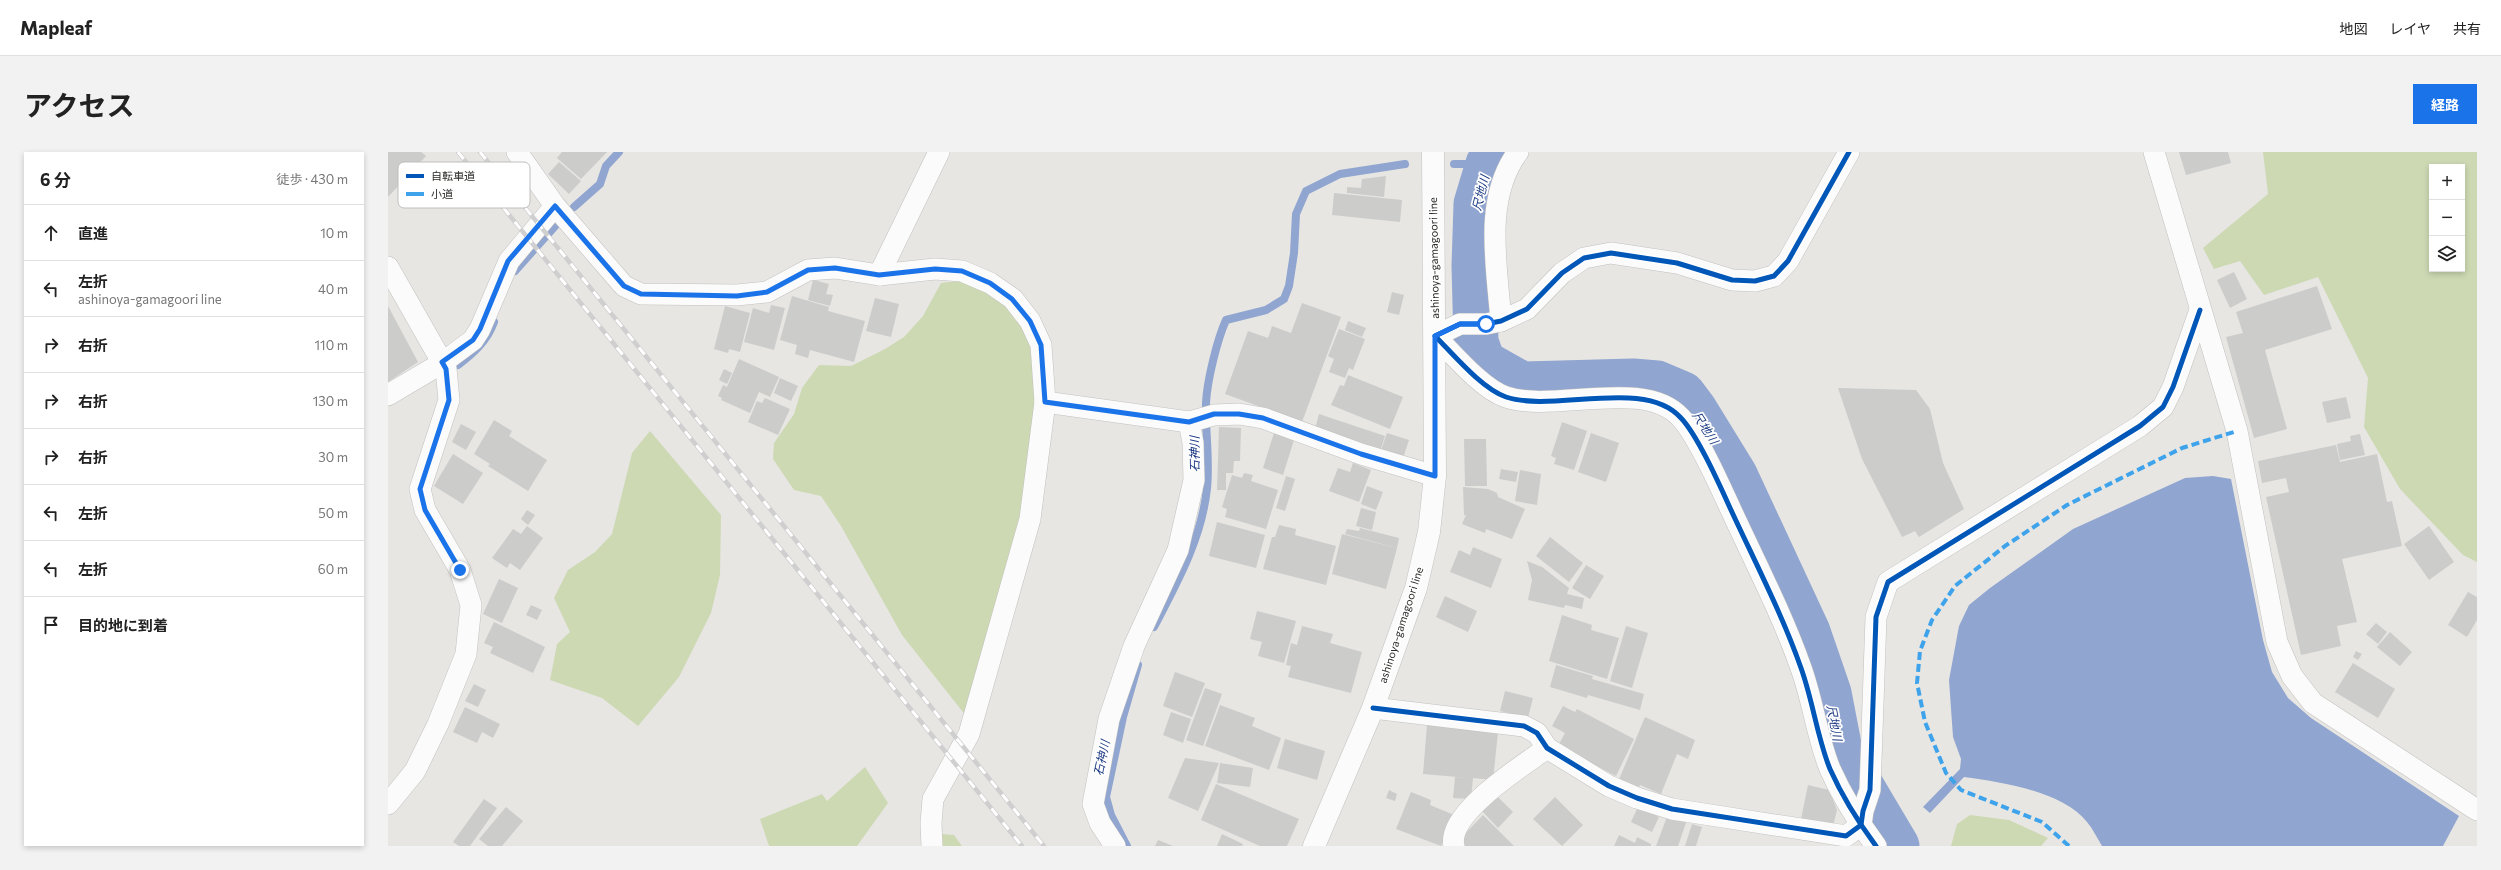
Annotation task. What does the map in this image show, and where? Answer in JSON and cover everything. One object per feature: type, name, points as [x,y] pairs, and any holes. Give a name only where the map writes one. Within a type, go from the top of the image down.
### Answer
[{"type":"main road","name":"ashinoya-gamagoori line","points":[[1314,846],[1373,708],[1416,588],[1429,532],[1435,476],[1435,336],[1432,217],[1433,152]]},
{"type":"street","points":[[517,152],[524,162]]},
{"type":"street","points":[[879,275],[939,152]]},
{"type":"street","points":[[1494,323],[1494,222],[1507,167],[1518,152]]},
{"type":"street","points":[[1849,152],[1788,260],[1774,276],[1755,281],[1732,280],[1677,263],[1611,254],[1584,258],[1562,273],[1527,309],[1494,323],[1460,324],[1435,336],[1482,382],[1505,397],[1528,401],[1638,398],[1664,406],[1680,417],[1724,495],[1769,593],[1801,668],[1830,768],[1862,818],[1876,846]]},
{"type":"street","points":[[2154,152],[2237,430],[2277,642],[2292,676],[2313,703],[2477,810]]},
{"type":"street","points":[[530,170],[555,206],[624,286],[641,294],[737,296],[767,292],[808,270],[835,268],[879,275],[935,269],[962,271],[990,283],[1012,299],[1030,321],[1041,345],[1045,402],[1030,518],[969,734],[933,799],[931,823],[932,846]]},
{"type":"street","points":[[388,395],[442,362],[473,340],[480,329],[508,261],[555,206]]},
{"type":"street","points":[[388,267],[446,369],[449,400],[420,489],[425,510],[460,570],[472,605],[466,654],[438,724],[415,771],[388,804]]},
{"type":"street","points":[[1373,708],[1524,726],[1537,733],[1547,748],[1609,786],[1672,809],[1827,835],[1846,836],[1862,818],[1870,790],[1876,617],[1888,582],[2140,426],[2162,407],[2173,387],[2200,310]]},
{"type":"street","points":[[1045,402],[1199,418],[1239,414],[1263,418],[1361,454],[1435,476]]},
{"type":"street","points":[[1115,846],[1100,823],[1094,804],[1109,719],[1134,646],[1178,550],[1194,480],[1193,443],[1199,418]]},
{"type":"street","points":[[1454,846],[1453,840],[1460,823],[1486,793],[1547,748]]},
{"type":"green space","points":[[2263,152],[2477,152],[2477,562],[2463,555],[2400,489],[2364,427],[2368,378],[2318,277],[2264,295],[2240,261],[2214,269],[2203,248],[2268,194]]},
{"type":"green space","points":[[959,281],[988,293],[1005,305],[1012,312],[1024,330],[1034,364],[1035,410],[1029,463],[1019,520],[1005,577],[966,716],[902,635],[841,526],[821,496],[794,490],[773,459],[774,443],[794,414],[802,388],[819,365],[851,366],[885,349],[904,337],[923,316],[941,283]]},
{"type":"green space","points":[[650,431],[721,515],[720,575],[711,613],[679,677],[638,726],[602,698],[550,680],[557,644],[570,632],[554,598],[568,570],[595,552],[612,534],[632,453]]},
{"type":"green space","points":[[865,767],[888,803],[857,846],[769,846],[760,819],[822,794],[827,801]]},
{"type":"green space","points":[[1970,815],[2009,820],[2048,838],[2041,846],[1951,846],[1957,824]]},
{"type":"green space","points":[[941,834],[954,835],[962,846],[942,846]]},
{"type":"water","points":[[2213,476],[2231,479],[2263,640],[2272,672],[2288,698],[2311,718],[2459,816],[2443,846],[2102,846],[2087,822],[2076,811],[2047,795],[2013,785],[1964,777],[1930,813],[1923,807],[1960,769],[1961,759],[1953,737],[1949,680],[1959,626],[1969,605],[1990,588],[2073,529],[2185,478]]},
{"type":"building","points":[[388,152],[421,152],[426,156],[420,162],[398,162],[398,186],[388,197]]},
{"type":"building","points":[[562,152],[607,152],[581,179],[557,158]]},
{"type":"building","points":[[2179,152],[2228,152],[2231,163],[2186,175]]},
{"type":"building","points":[[559,162],[581,181],[569,194],[548,174]]},
{"type":"building","points":[[1386,176],[1384,197],[1347,193],[1347,187],[1361,188],[1362,179]]},
{"type":"building","points":[[1334,193],[1402,200],[1400,222],[1332,215]]},
{"type":"building","points":[[2234,272],[2247,299],[2230,308],[2217,280]]},
{"type":"building","points":[[813,280],[829,284],[826,294],[833,295],[830,306],[808,300]]},
{"type":"building","points":[[2317,286],[2332,329],[2265,350],[2287,429],[2254,438],[2226,337],[2243,333],[2236,312]]},
{"type":"building","points":[[1392,292],[1404,295],[1399,315],[1387,312]]},
{"type":"building","points":[[792,296],[829,307],[828,311],[865,321],[854,362],[810,350],[808,358],[795,354],[797,345],[780,340]]},
{"type":"building","points":[[875,298],[899,304],[891,337],[866,331]]},
{"type":"building","points":[[1302,303],[1341,317],[1302,422],[1225,394],[1248,331],[1268,338],[1272,326],[1291,333]]},
{"type":"building","points":[[771,305],[785,308],[774,350],[744,342],[753,308],[769,313]]},
{"type":"building","points":[[388,306],[418,362],[388,382]]},
{"type":"building","points":[[725,306],[750,313],[740,352],[729,349],[728,353],[714,349]]},
{"type":"building","points":[[1348,321],[1366,328],[1362,337],[1345,330]]},
{"type":"building","points":[[1339,329],[1365,339],[1353,370],[1349,368],[1345,378],[1329,372],[1334,359],[1328,356]]},
{"type":"building","points":[[739,359],[779,377],[770,397],[759,392],[750,413],[721,400],[722,398],[718,396],[723,385],[727,387]]},
{"type":"building","points":[[724,369],[732,373],[727,384],[719,380]]},
{"type":"building","points":[[1348,375],[1403,397],[1390,429],[1331,405],[1340,385],[1344,386]]},
{"type":"building","points":[[780,378],[798,386],[791,401],[774,393]]},
{"type":"building","points":[[1838,388],[1916,390],[1930,409],[1943,463],[1964,509],[1919,537],[1915,531],[1902,537],[1862,459]]},
{"type":"building","points":[[2346,397],[2351,418],[2327,423],[2322,402]]},
{"type":"building","points":[[765,398],[790,409],[778,435],[748,422],[757,401],[762,403]]},
{"type":"building","points":[[1319,414],[1385,436],[1380,451],[1315,429]]},
{"type":"building","points":[[494,420],[512,431],[509,436],[547,460],[528,491],[488,466],[490,464],[474,454]]},
{"type":"building","points":[[1562,422],[1587,431],[1574,470],[1554,464],[1556,458],[1551,456]]},
{"type":"building","points":[[461,424],[476,432],[466,450],[452,442]]},
{"type":"building","points":[[1219,427],[1241,428],[1240,461],[1234,461],[1233,473],[1226,473],[1226,490],[1217,490]]},
{"type":"building","points":[[1274,433],[1294,440],[1283,475],[1263,468]]},
{"type":"building","points":[[1387,433],[1409,440],[1403,458],[1381,450]]},
{"type":"building","points":[[1591,433],[1619,443],[1606,482],[1578,472]]},
{"type":"building","points":[[2360,434],[2365,455],[2340,460],[2337,444],[2351,441],[2350,436]]},
{"type":"building","points":[[1464,439],[1486,439],[1487,486],[1465,486]]},
{"type":"building","points":[[2336,445],[2340,462],[2377,454],[2387,502],[2392,501],[2402,546],[2342,559],[2357,622],[2337,626],[2341,646],[2301,655],[2266,497],[2289,492],[2286,478],[2262,483],[2258,461]]},
{"type":"building","points":[[453,454],[483,473],[463,504],[434,486]]},
{"type":"building","points":[[1353,463],[1371,470],[1359,502],[1329,491],[1338,468],[1350,472]]},
{"type":"building","points":[[1501,469],[1518,472],[1516,482],[1499,479]]},
{"type":"building","points":[[1520,470],[1541,474],[1537,505],[1515,501]]},
{"type":"building","points":[[1244,473],[1253,475],[1251,481],[1278,490],[1266,529],[1225,517],[1227,509],[1222,507],[1232,475],[1242,478]]},
{"type":"building","points":[[1286,476],[1295,479],[1285,511],[1276,508]]},
{"type":"building","points":[[1367,486],[1383,492],[1376,510],[1361,504]]},
{"type":"building","points":[[1463,487],[1488,489],[1497,493],[1498,497],[1525,509],[1512,539],[1486,529],[1485,533],[1462,524],[1466,515],[1464,515]]},
{"type":"building","points":[[1361,508],[1376,512],[1372,530],[1356,526]]},
{"type":"building","points":[[527,510],[535,515],[528,525],[521,519]]},
{"type":"building","points":[[1217,522],[1265,535],[1256,568],[1209,556]]},
{"type":"building","points":[[1279,525],[1296,529],[1295,535],[1336,546],[1326,585],[1263,569],[1272,537],[1275,537]]},
{"type":"building","points":[[527,526],[543,538],[520,570],[510,563],[507,568],[492,558],[513,529],[521,534]]},
{"type":"building","points":[[2429,526],[2454,562],[2429,580],[2404,544]]},
{"type":"building","points":[[1360,528],[1399,538],[1397,548],[1345,534],[1347,529],[1359,531]]},
{"type":"building","points":[[1342,534],[1397,548],[1386,589],[1332,574]]},
{"type":"building","points":[[1550,537],[1583,563],[1569,582],[1536,556]]},
{"type":"building","points":[[1473,547],[1502,559],[1491,588],[1450,572],[1459,550],[1470,555]]},
{"type":"building","points":[[1527,561],[1542,567],[1569,588],[1567,594],[1584,598],[1582,609],[1565,605],[1564,608],[1528,600],[1532,580]]},
{"type":"building","points":[[1586,565],[1604,576],[1590,599],[1572,588]]},
{"type":"building","points":[[499,579],[518,588],[502,623],[483,614]]},
{"type":"building","points":[[2468,592],[2477,597],[2477,620],[2467,637],[2448,625]]},
{"type":"building","points":[[1445,596],[1477,611],[1468,632],[1436,617]]},
{"type":"building","points":[[531,605],[542,610],[537,620],[526,615]]},
{"type":"building","points":[[1257,611],[1296,621],[1284,663],[1258,656],[1262,642],[1250,639]]},
{"type":"building","points":[[1562,615],[1592,625],[1591,630],[1619,638],[1607,679],[1549,661]]},
{"type":"building","points":[[494,622],[545,647],[533,673],[490,653],[493,647],[484,643]]},
{"type":"building","points":[[2376,623],[2387,632],[2378,644],[2366,634]]},
{"type":"building","points":[[1302,626],[1333,634],[1330,643],[1362,652],[1351,693],[1288,677],[1291,666],[1286,665],[1291,643],[1297,645]]},
{"type":"building","points":[[1626,626],[1648,633],[1632,688],[1610,681]]},
{"type":"building","points":[[2390,632],[2412,652],[2400,666],[2377,647]]},
{"type":"building","points":[[2356,651],[2362,654],[2358,660],[2353,657]]},
{"type":"building","points":[[2353,663],[2395,689],[2378,718],[2335,692]]},
{"type":"building","points":[[1556,665],[1593,676],[1592,679],[1644,694],[1640,710],[1588,695],[1587,698],[1550,687]]},
{"type":"building","points":[[1175,672],[1205,683],[1192,717],[1163,706]]},
{"type":"building","points":[[474,684],[486,690],[478,707],[465,701]]},
{"type":"building","points":[[1205,688],[1222,694],[1203,746],[1186,740]]},
{"type":"building","points":[[1505,691],[1533,698],[1528,718],[1500,711]]},
{"type":"building","points":[[1220,705],[1255,718],[1252,726],[1281,738],[1269,770],[1205,746]]},
{"type":"building","points":[[1563,706],[1575,712],[1577,709],[1634,739],[1616,776],[1558,746],[1565,733],[1552,726]]},
{"type":"building","points":[[465,707],[500,724],[493,738],[482,732],[477,743],[453,732]]},
{"type":"building","points":[[1171,712],[1191,719],[1183,743],[1163,735]]},
{"type":"building","points":[[1645,717],[1695,740],[1688,759],[1677,754],[1661,794],[1640,785],[1638,790],[1618,782]]},
{"type":"building","points":[[1427,725],[1498,732],[1493,780],[1473,778],[1471,799],[1453,798],[1455,777],[1469,778],[1423,774]]},
{"type":"building","points":[[1285,739],[1325,751],[1317,780],[1277,768]]},
{"type":"building","points":[[1185,758],[1219,763],[1198,811],[1168,798]]},
{"type":"building","points":[[1220,763],[1253,768],[1250,787],[1217,783]]},
{"type":"building","points":[[1216,784],[1299,819],[1287,846],[1260,846],[1201,820]]},
{"type":"building","points":[[1808,785],[1829,790],[1837,810],[1833,826],[1801,819]]},
{"type":"building","points":[[1389,790],[1397,794],[1395,801],[1386,798]]},
{"type":"building","points":[[1411,792],[1431,800],[1430,805],[1454,815],[1441,846],[1396,829]]},
{"type":"building","points":[[1497,796],[1513,812],[1498,828],[1482,811]]},
{"type":"building","points":[[1555,797],[1583,825],[1562,846],[1533,819]]},
{"type":"building","points":[[484,799],[497,808],[470,846],[459,846],[453,842]]},
{"type":"building","points":[[506,807],[523,821],[502,846],[488,846],[479,839]]},
{"type":"building","points":[[1638,807],[1659,817],[1652,832],[1631,822]]},
{"type":"building","points":[[1668,814],[1687,820],[1678,846],[1656,846]]},
{"type":"building","points":[[1483,815],[1514,846],[1465,846],[1459,840]]},
{"type":"building","points":[[1692,824],[1702,827],[1696,846],[1685,846]]},
{"type":"building","points":[[1222,834],[1243,844],[1242,846],[1217,846]]},
{"type":"building","points":[[1619,835],[1635,843],[1637,837],[1651,844],[1651,846],[1614,846]]},
{"type":"building","points":[[1158,840],[1173,846],[1155,846]]},
{"type":"waterway","points":[[574,207],[600,184],[606,166],[619,152]]},
{"type":"waterway","name":"尺地川","points":[[1496,152],[1488,164],[1476,204],[1474,266],[1476,342],[1483,362],[1522,384],[1633,381],[1657,383],[1683,394],[1695,410],[1735,475],[1808,632],[1829,693],[1840,750],[1897,846]]},
{"type":"waterway","name":"石神川","points":[[1154,627],[1180,577],[1200,525],[1208,477],[1206,414],[1207,394],[1210,372],[1226,320],[1266,310],[1284,299],[1289,286],[1294,253],[1296,214],[1306,191],[1340,174],[1405,164]]},
{"type":"waterway","name":"石神川","points":[[1454,164],[1488,164]]},
{"type":"waterway","points":[[515,271],[556,225]]},
{"type":"waterway","points":[[458,365],[484,341],[494,322]]},
{"type":"waterway","name":"石神川","points":[[1127,846],[1111,815],[1106,797],[1123,717],[1138,665]]},
{"type":"railway","points":[[458,152],[466,162]]},
{"type":"railway","points":[[480,152],[488,162]]},
{"type":"railway","points":[[504,208],[1022,846]]},
{"type":"railway","points":[[526,208],[1044,846]]},
{"type":"marked path","points":[[2069,846],[2042,822],[1961,790],[1946,773],[1925,722],[1917,683],[1920,651],[1932,620],[1955,586],[2005,546],[2067,505],[2182,448],[2237,431]]},
{"type":"cycle path","points":[[1849,152],[1788,261],[1774,276],[1755,281],[1732,280],[1677,263],[1611,253],[1584,258],[1562,273],[1527,309],[1501,321],[1486,324],[1460,324],[1435,336],[1487,387],[1506,397],[1526,401],[1598,398],[1645,400],[1665,406],[1681,418],[1688,426],[1708,462],[1768,588],[1794,648],[1809,693],[1830,769],[1851,809],[1876,846]]},
{"type":"cycle path","points":[[1373,708],[1524,726],[1537,733],[1547,748],[1609,786],[1637,798],[1672,809],[1846,836],[1861,825],[1863,811],[1870,790],[1876,617],[1888,582],[2140,426],[2163,407],[2173,387],[2200,310]]},
{"type":"route","points":[[460,570],[425,510],[420,489],[449,400],[446,369],[442,362],[473,340],[480,329],[508,261],[555,206],[624,286],[641,294],[737,296],[767,292],[808,270],[835,268],[879,275],[935,269],[962,271],[990,283],[1012,299],[1030,321],[1041,345],[1045,402],[1189,422],[1196,418],[1214,414],[1239,414],[1263,418],[1361,454],[1435,476],[1435,336],[1460,324],[1486,324]]}]
